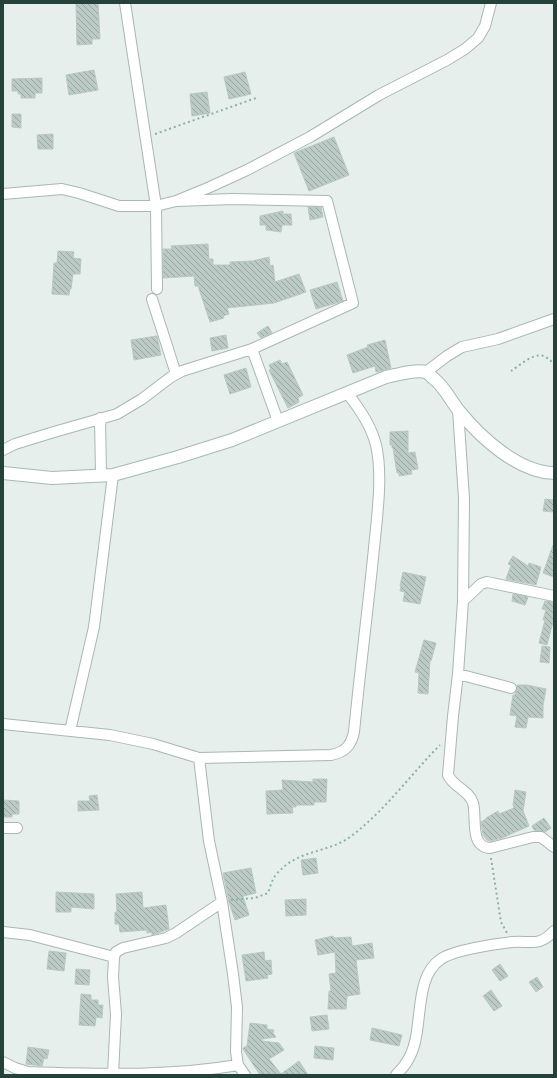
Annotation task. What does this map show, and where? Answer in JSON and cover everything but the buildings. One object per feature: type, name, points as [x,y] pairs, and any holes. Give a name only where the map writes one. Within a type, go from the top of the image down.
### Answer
[{"type":"street","points":[[125,3],[156,206],[158,289]]},
{"type":"street","points":[[3,194],[62,189],[118,206],[156,206],[176,201],[247,170],[310,137],[379,95],[447,60],[465,49],[478,38],[486,26],[491,3]]},
{"type":"street","points":[[3,450],[15,444],[117,414],[182,371],[252,349],[353,303],[327,201],[233,199],[176,201]]},
{"type":"street","points":[[152,300],[176,374]]},
{"type":"street","points":[[3,473],[52,478],[107,474],[178,457],[218,444],[278,421],[386,377],[409,372],[426,372],[447,356],[462,348],[498,339],[554,320]]},
{"type":"street","points":[[252,349],[278,421]]},
{"type":"street","points":[[426,372],[440,383],[458,410],[481,435],[523,466],[543,472],[554,472]]},
{"type":"street","points":[[3,724],[110,735],[153,744],[199,758],[331,755],[344,750],[352,740],[378,511],[378,470],[376,446],[370,428],[360,410],[347,393]]},
{"type":"street","points":[[458,410],[464,498],[463,601],[458,674],[448,775],[452,782],[471,799],[473,804],[477,838],[484,847],[490,848],[534,837],[541,837],[554,847]]},
{"type":"street","points":[[70,731],[94,627],[107,474],[100,418]]},
{"type":"street","points":[[463,601],[481,584],[487,582],[554,596]]},
{"type":"street","points":[[458,674],[511,688]]},
{"type":"street","points":[[199,758],[209,842],[222,901],[237,1006],[236,1052],[238,1065],[245,1075]]},
{"type":"street","points":[[3,828],[16,828]]},
{"type":"street","points":[[113,1074],[116,1014],[113,977],[114,957],[116,952],[122,948],[166,938],[176,933],[222,901]]},
{"type":"street","points":[[396,1075],[410,1057],[416,1035],[424,983],[430,969],[440,959],[453,953],[514,942],[530,943],[541,941],[554,931]]},
{"type":"street","points":[[3,932],[30,935],[114,957]]},
{"type":"street","points":[[3,1062],[28,1074],[167,1074],[238,1065]]},
{"type":"path","points":[[146,137],[256,98]]},
{"type":"path","points":[[511,371],[539,355],[545,356],[554,364]]},
{"type":"path","points":[[222,901],[255,898],[268,893],[274,876],[291,860],[338,843],[349,837],[388,802],[452,732]]},
{"type":"path","points":[[490,848],[501,922],[514,942]]}]
